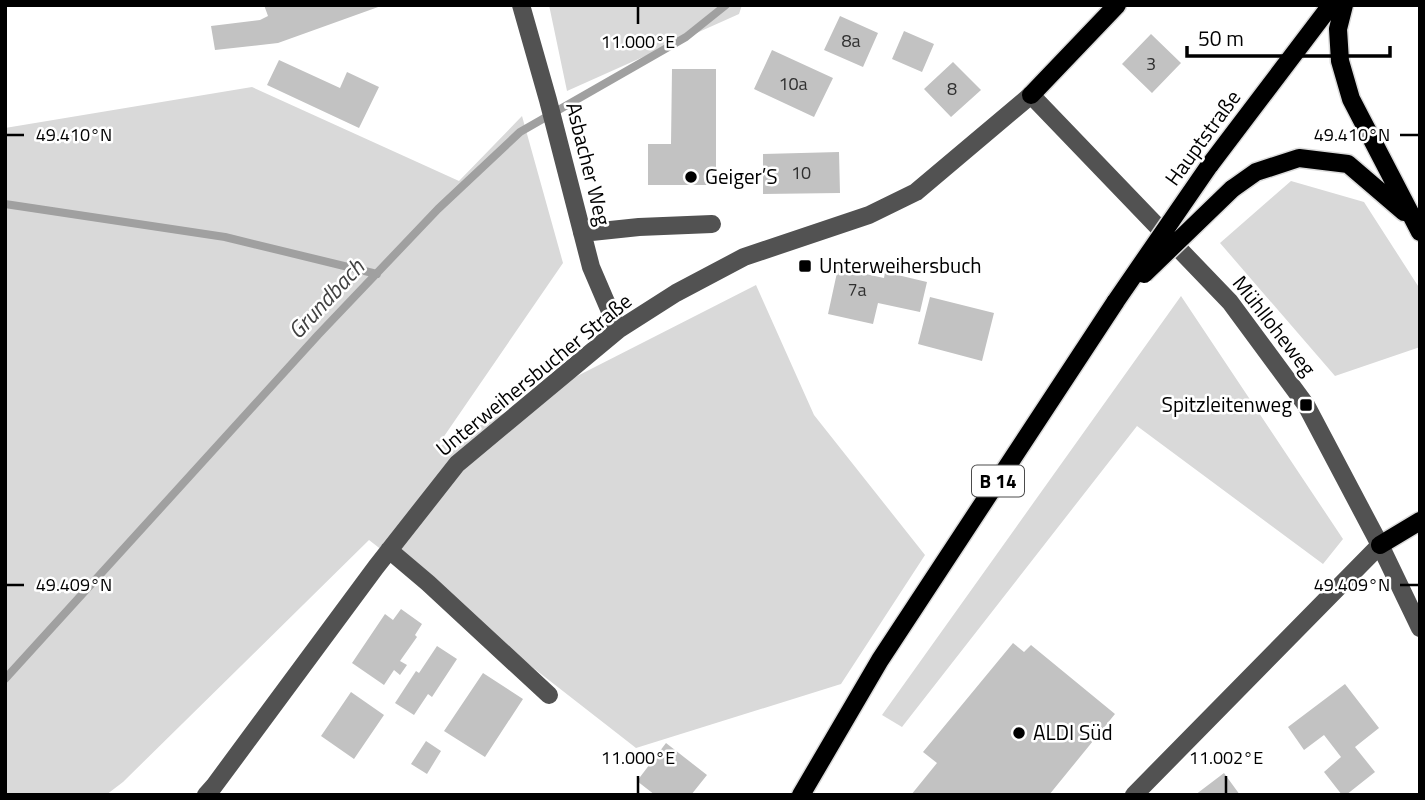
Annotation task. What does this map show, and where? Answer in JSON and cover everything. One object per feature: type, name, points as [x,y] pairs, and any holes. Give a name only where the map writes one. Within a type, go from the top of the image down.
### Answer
[{"type":"main road","points":[[1031,95],[1117,5]]},
{"type":"main road","name":"Hauptstraße","points":[[1116,301],[1209,166],[1331,5]]},
{"type":"main road","points":[[1344,5],[1338,29],[1340,61],[1351,99],[1416,225]]},
{"type":"main road","points":[[1116,301],[1232,189],[1256,172],[1299,158],[1348,164],[1416,225]]},
{"type":"main road","name":"B 14","points":[[801,795],[880,660],[1116,301]]},
{"type":"main road","points":[[1380,545],[1420,521]]},
{"type":"street","name":"Asbacher Weg","points":[[521,5],[591,267],[618,330]]},
{"type":"street","name":"Unterweihersbucher Straße","points":[[206,795],[457,464],[618,330],[676,293],[744,257],[869,215],[916,192],[1031,95]]},
{"type":"street","name":"Mühlloheweg","points":[[1031,95],[1230,302],[1307,405],[1420,628]]},
{"type":"street","points":[[582,233],[712,224]]},
{"type":"street","points":[[1134,795],[1380,545]]},
{"type":"street","points":[[389,551],[428,583],[549,695]]},
{"type":"shaded area","points":[[549,5],[742,5],[739,14],[567,91]]},
{"type":"shaded area","points":[[252,87],[459,181],[522,116],[563,263],[436,448],[756,285],[814,415],[925,555],[841,684],[636,748],[369,540],[123,782],[106,795],[5,795],[5,128]]},
{"type":"shaded area","points":[[1291,181],[1364,202],[1420,289],[1420,347],[1335,376],[1220,243]]},
{"type":"shaded area","points":[[1181,296],[1343,539],[1323,564],[1137,426],[902,727],[882,715]]},
{"type":"building","points":[[264,5],[381,6],[278,43],[215,50],[211,26],[260,20],[268,16]]},
{"type":"building","points":[[840,16],[878,33],[863,67],[824,50]]},
{"type":"building","points":[[904,31],[934,44],[922,72],[892,59]]},
{"type":"building","points":[[1151,34],[1181,63],[1152,93],[1122,64]]},
{"type":"building","points":[[772,50],[833,78],[814,117],[754,89]]},
{"type":"building","points":[[279,60],[340,88],[347,72],[379,87],[359,128],[267,85]]},
{"type":"building","points":[[953,62],[981,90],[951,117],[924,89]]},
{"type":"building","points":[[672,69],[716,69],[716,185],[648,185],[648,144],[671,144]]},
{"type":"building","points":[[839,152],[840,193],[763,194],[763,154]]},
{"type":"building","points":[[838,268],[884,278],[885,272],[927,282],[920,312],[878,303],[873,324],[828,314]]},
{"type":"building","points":[[930,297],[994,313],[982,361],[918,344]]},
{"type":"building","points":[[401,609],[422,624],[415,635],[417,637],[400,661],[407,665],[400,675],[394,670],[384,685],[352,663],[385,614],[393,620]]},
{"type":"building","name":"ALDI Süd","points":[[1013,643],[1024,652],[1031,645],[1115,714],[1049,795],[911,795],[937,763],[923,752]]},
{"type":"building","points":[[437,646],[457,659],[432,697],[428,694],[414,715],[395,703]]},
{"type":"building","points":[[483,673],[523,699],[485,757],[444,731]]},
{"type":"building","points":[[1345,684],[1379,728],[1355,747],[1375,772],[1346,795],[1342,795],[1324,772],[1341,757],[1324,735],[1304,750],[1288,727]]},
{"type":"building","points":[[351,692],[384,715],[354,759],[321,736]]},
{"type":"building","points":[[426,741],[441,751],[427,774],[411,764]]},
{"type":"building","points":[[666,743],[707,775],[691,795],[655,795],[637,781]]},
{"type":"building","points":[[1224,773],[1240,795],[1195,795]]},
{"type":"waterway","name":"Grundbach","points":[[5,679],[318,335],[438,209],[520,132],[686,37],[726,5]]},
{"type":"waterway","points":[[5,204],[225,237],[377,274]]},
{"type":"place","name":"Geiger’S","points":[[691,177]]},
{"type":"place","name":"Unterweihersbuch","points":[[805,266]]},
{"type":"place","name":"Spitzleitenweg","points":[[1306,405]]},
{"type":"place","name":"ALDI Süd","points":[[1019,733]]}]
